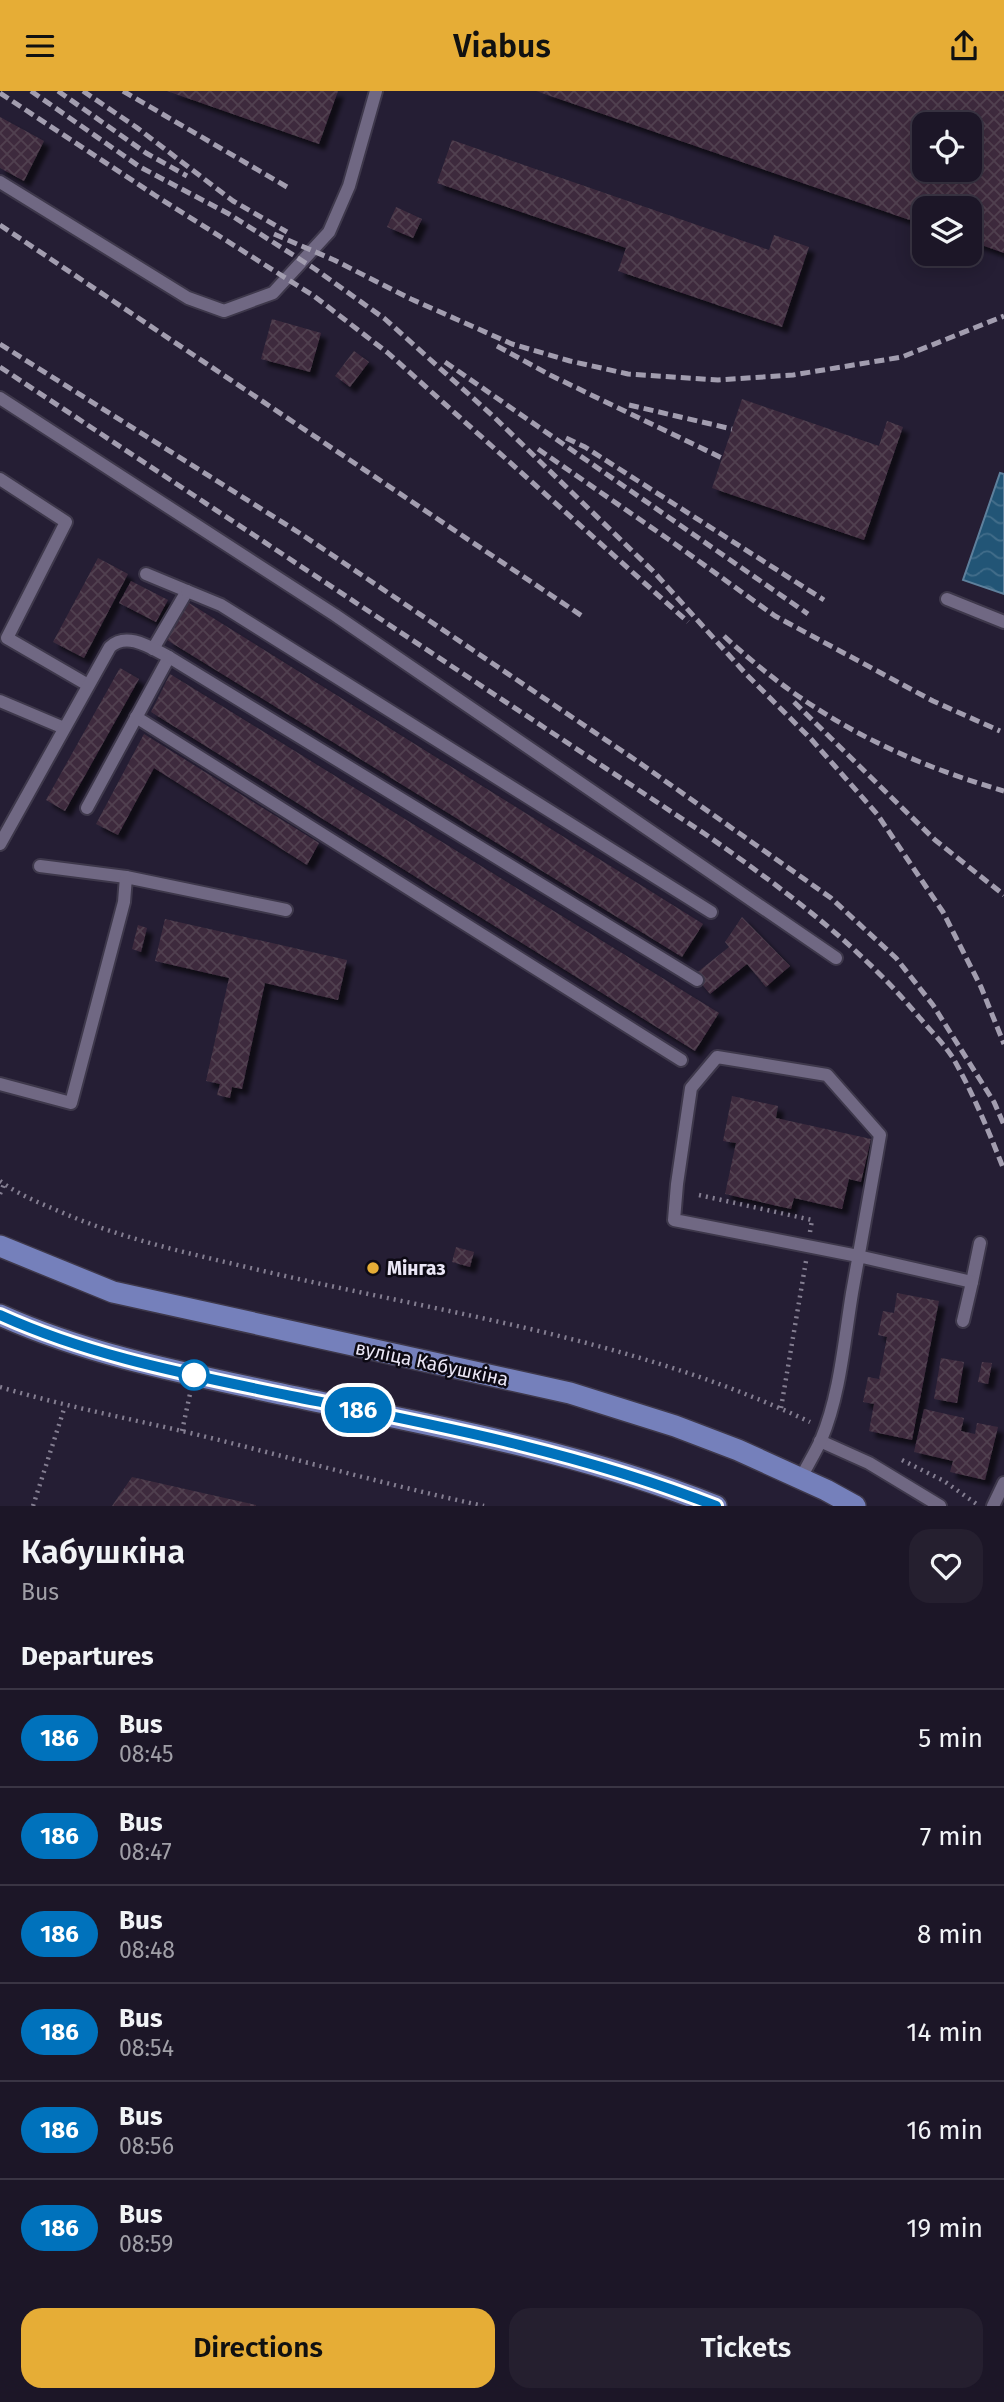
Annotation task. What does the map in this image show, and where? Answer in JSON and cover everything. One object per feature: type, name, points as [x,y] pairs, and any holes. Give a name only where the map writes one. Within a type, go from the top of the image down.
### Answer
[{"type":"main road","name":"вуліца Кабушкіна","points":[[0,1246],[113,1292],[570,1393],[675,1426],[738,1450],[855,1506]]},
{"type":"main road","points":[[0,1315],[102,1353],[547,1451],[626,1473],[716,1506]]},
{"type":"lane","points":[[0,182],[188,298],[223,311],[273,293],[329,232],[349,185],[376,91]]},
{"type":"lane","points":[[0,398],[335,615],[836,958]]},
{"type":"lane","points":[[0,479],[66,522],[7,638],[88,685]]},
{"type":"lane","points":[[146,574],[221,605],[711,912]]},
{"type":"lane","points":[[153,649],[187,591]]},
{"type":"lane","points":[[947,599],[1004,622]]},
{"type":"lane","points":[[0,844],[110,647],[117,640],[128,639],[169,657],[697,980]]},
{"type":"lane","points":[[87,808],[169,657]]},
{"type":"lane","points":[[0,701],[64,728]]},
{"type":"lane","points":[[136,717],[681,1059]]},
{"type":"lane","points":[[40,866],[126,877],[286,910]]},
{"type":"lane","points":[[0,1084],[71,1103],[124,902],[126,877]]},
{"type":"lane","points":[[801,1478],[822,1435],[836,1388],[858,1257],[880,1135],[827,1075],[717,1057],[691,1088],[674,1220],[858,1257],[972,1282]]},
{"type":"lane","points":[[963,1321],[980,1243]]},
{"type":"lane","points":[[822,1435],[940,1506]]},
{"type":"lane","points":[[993,1506],[1004,1483]]},
{"type":"path","points":[[0,1194],[2,1182],[31,1200],[157,1247],[583,1340],[693,1373],[781,1408],[822,1435]]},
{"type":"path","points":[[699,1195],[812,1220],[781,1408]]},
{"type":"path","points":[[182,1431],[194,1375]]},
{"type":"path","points":[[0,1387],[65,1406],[182,1431],[417,1492],[484,1506]]},
{"type":"path","points":[[33,1506],[65,1406]]},
{"type":"path","points":[[898,1458],[944,1481],[979,1506]]},
{"type":"water","points":[[1000,473],[1004,474],[1004,594],[963,580]]},
{"type":"building","points":[[167,91],[338,91],[319,144]]},
{"type":"building","points":[[536,91],[1004,91],[1004,253],[982,245],[982,196],[912,196],[912,221]]},
{"type":"building","points":[[0,117],[44,141],[24,181],[0,168]]},
{"type":"building","points":[[452,140],[769,250],[774,235],[809,247],[782,327],[618,271],[626,248],[437,183]]},
{"type":"building","points":[[396,207],[422,219],[413,238],[387,227]]},
{"type":"building","points":[[272,319],[321,333],[310,372],[261,359]]},
{"type":"building","points":[[354,351],[369,362],[350,387],[335,376]]},
{"type":"building","points":[[742,399],[879,446],[887,421],[903,427],[864,540],[712,488]]},
{"type":"building","points":[[98,558],[128,574],[84,658],[53,642]]},
{"type":"building","points":[[131,581],[168,600],[156,622],[119,603]]},
{"type":"building","points":[[189,603],[703,924],[682,957],[167,640]]},
{"type":"building","points":[[120,668],[139,679],[65,811],[46,800]]},
{"type":"building","points":[[170,674],[719,1013],[695,1051],[151,712]]},
{"type":"building","points":[[144,734],[319,843],[307,865],[154,768],[118,835],[96,824]]},
{"type":"building","points":[[742,917],[790,966],[766,987],[747,964],[710,994],[694,975],[729,947],[725,942]]},
{"type":"building","points":[[165,919],[347,960],[338,1000],[265,983],[242,1089],[232,1087],[230,1098],[217,1095],[220,1084],[206,1081],[229,978],[155,961]]},
{"type":"building","points":[[138,925],[147,928],[141,952],[132,949]]},
{"type":"building","points":[[732,1096],[778,1106],[776,1118],[871,1139],[861,1182],[849,1179],[842,1209],[794,1198],[791,1209],[725,1194],[736,1143],[723,1141]]},
{"type":"building","points":[[456,1247],[474,1252],[470,1267],[452,1262]]},
{"type":"building","points":[[897,1293],[939,1301],[912,1440],[869,1431],[874,1404],[863,1402],[868,1377],[879,1379],[887,1337],[878,1335],[883,1311],[894,1313]]},
{"type":"building","points":[[941,1358],[964,1362],[957,1403],[934,1399]]},
{"type":"building","points":[[982,1362],[992,1363],[988,1384],[978,1382]]},
{"type":"building","points":[[924,1409],[964,1418],[961,1431],[975,1434],[977,1423],[998,1427],[985,1480],[950,1472],[953,1461],[914,1452]]},
{"type":"building","points":[[132,1477],[256,1505],[256,1506],[112,1506]]},
{"type":"railway","points":[[31,91],[140,167],[229,214],[315,269],[385,319],[493,416],[654,572],[746,674],[811,739],[877,814],[943,912],[981,987],[1004,1044]]},
{"type":"railway","points":[[58,91],[146,153],[187,176]]},
{"type":"railway","points":[[83,91],[136,127],[233,201],[287,232]]},
{"type":"railway","points":[[123,91],[287,187]]},
{"type":"railway","points":[[0,93],[314,296],[388,353],[688,622]]},
{"type":"railway","points":[[0,225],[585,618]]},
{"type":"railway","points":[[274,234],[512,344],[628,374],[718,380],[793,375],[902,357],[1004,316]]},
{"type":"railway","points":[[0,344],[301,534],[634,759],[831,898],[896,958],[933,1005],[994,1102],[1004,1125]]},
{"type":"railway","points":[[497,346],[550,375],[722,458]]},
{"type":"railway","points":[[445,362],[808,614]]},
{"type":"railway","points":[[0,367],[705,834],[818,918],[871,965],[949,1053],[974,1099],[1004,1170]]},
{"type":"railway","points":[[629,405],[732,429]]},
{"type":"railway","points":[[566,438],[585,447],[824,600]]},
{"type":"railway","points":[[538,449],[775,616],[933,701],[1000,731]]},
{"type":"railway","points":[[724,636],[788,689],[854,731],[926,764],[1004,791]]},
{"type":"railway","points":[[794,702],[935,840],[1004,895]]},
{"type":"bus line","name":"186","points":[[0,1315],[102,1353],[165,1370],[547,1451],[626,1473],[716,1506]]},
{"type":"place","name":"Мінгаз","points":[[373,1268]]}]
